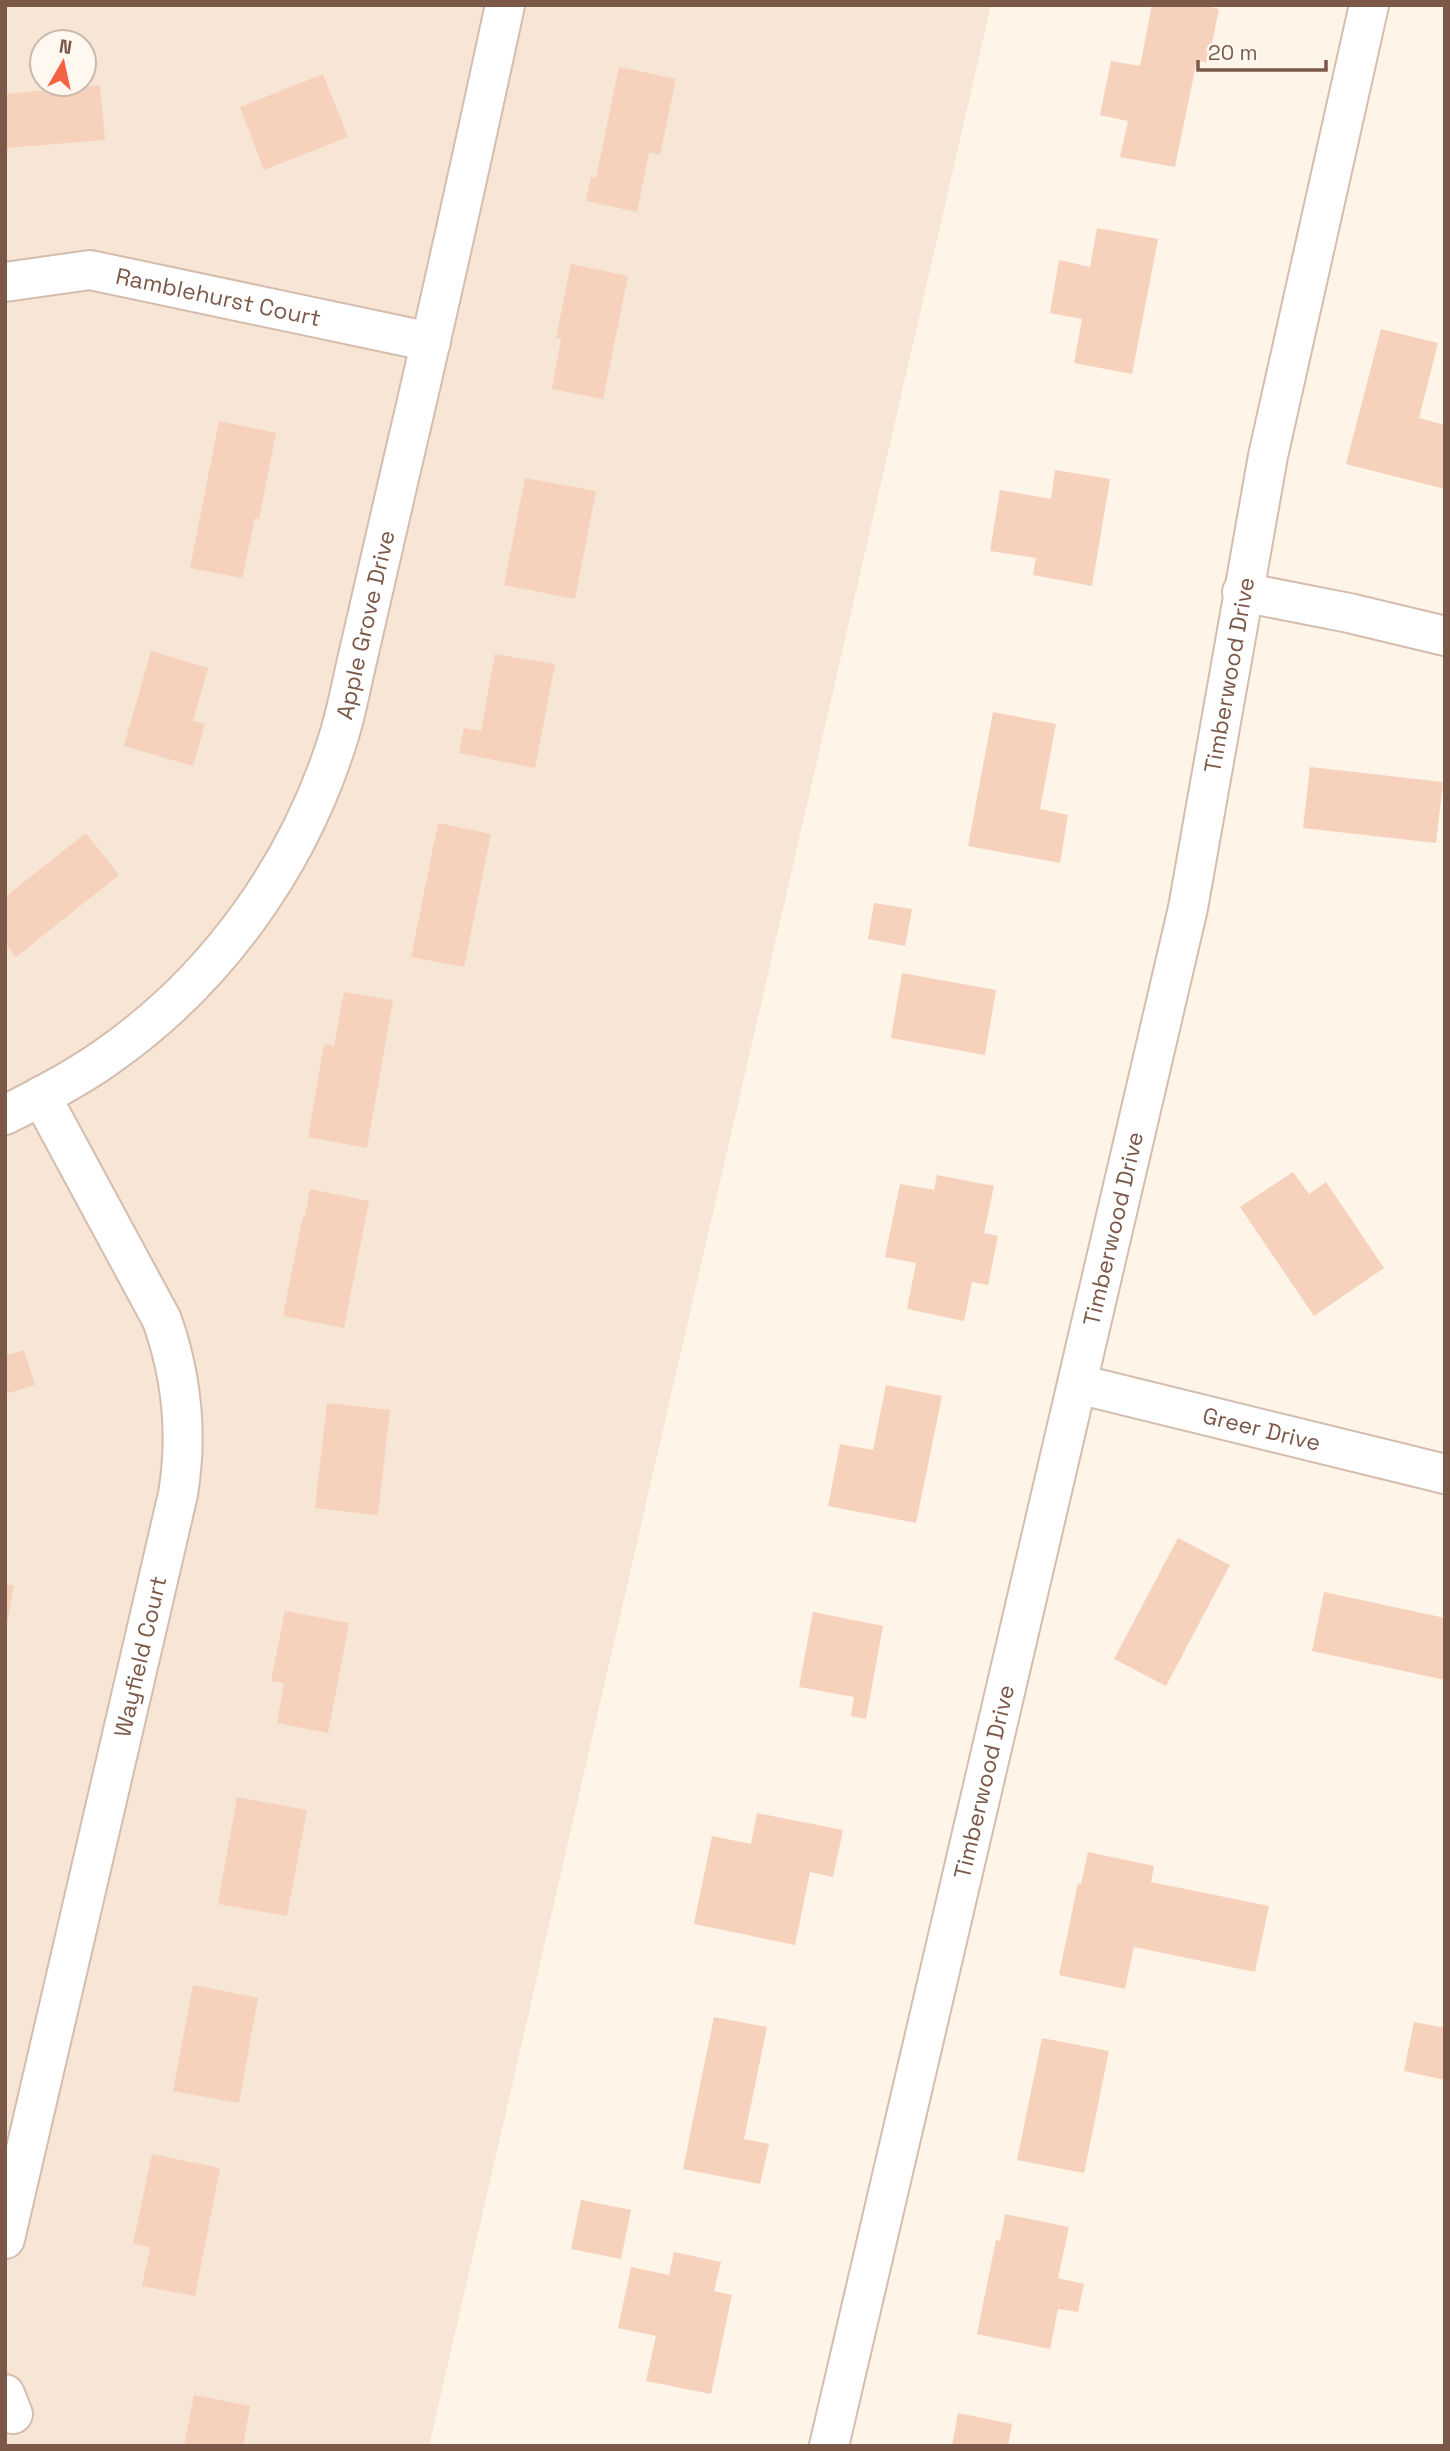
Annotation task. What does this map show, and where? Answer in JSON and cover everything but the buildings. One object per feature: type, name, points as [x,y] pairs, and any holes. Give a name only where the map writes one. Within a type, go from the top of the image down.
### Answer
[{"type":"street","name":"Apple Grove Drive","points":[[5,1115],[105,1058],[146,1026],[193,983],[228,944],[264,894],[311,812],[339,738],[431,342],[505,5]]},
{"type":"street","name":"Timberwood Drive","points":[[829,2446],[1188,908],[1268,456],[1369,5]]},
{"type":"street","name":"Ramblehurst Court","points":[[5,282],[90,270],[431,342]]},
{"type":"street","points":[[1242,592],[1349,613],[1445,636]]},
{"type":"street","name":"Wayfield Court","points":[[5,2239],[183,1467],[183,1410],[172,1349],[162,1320],[41,1096]]},
{"type":"street","name":"Greer Drive","points":[[1078,1384],[1445,1474]]},
{"type":"shaded area","points":[[5,5],[991,5],[429,2446],[5,2446]]}]
